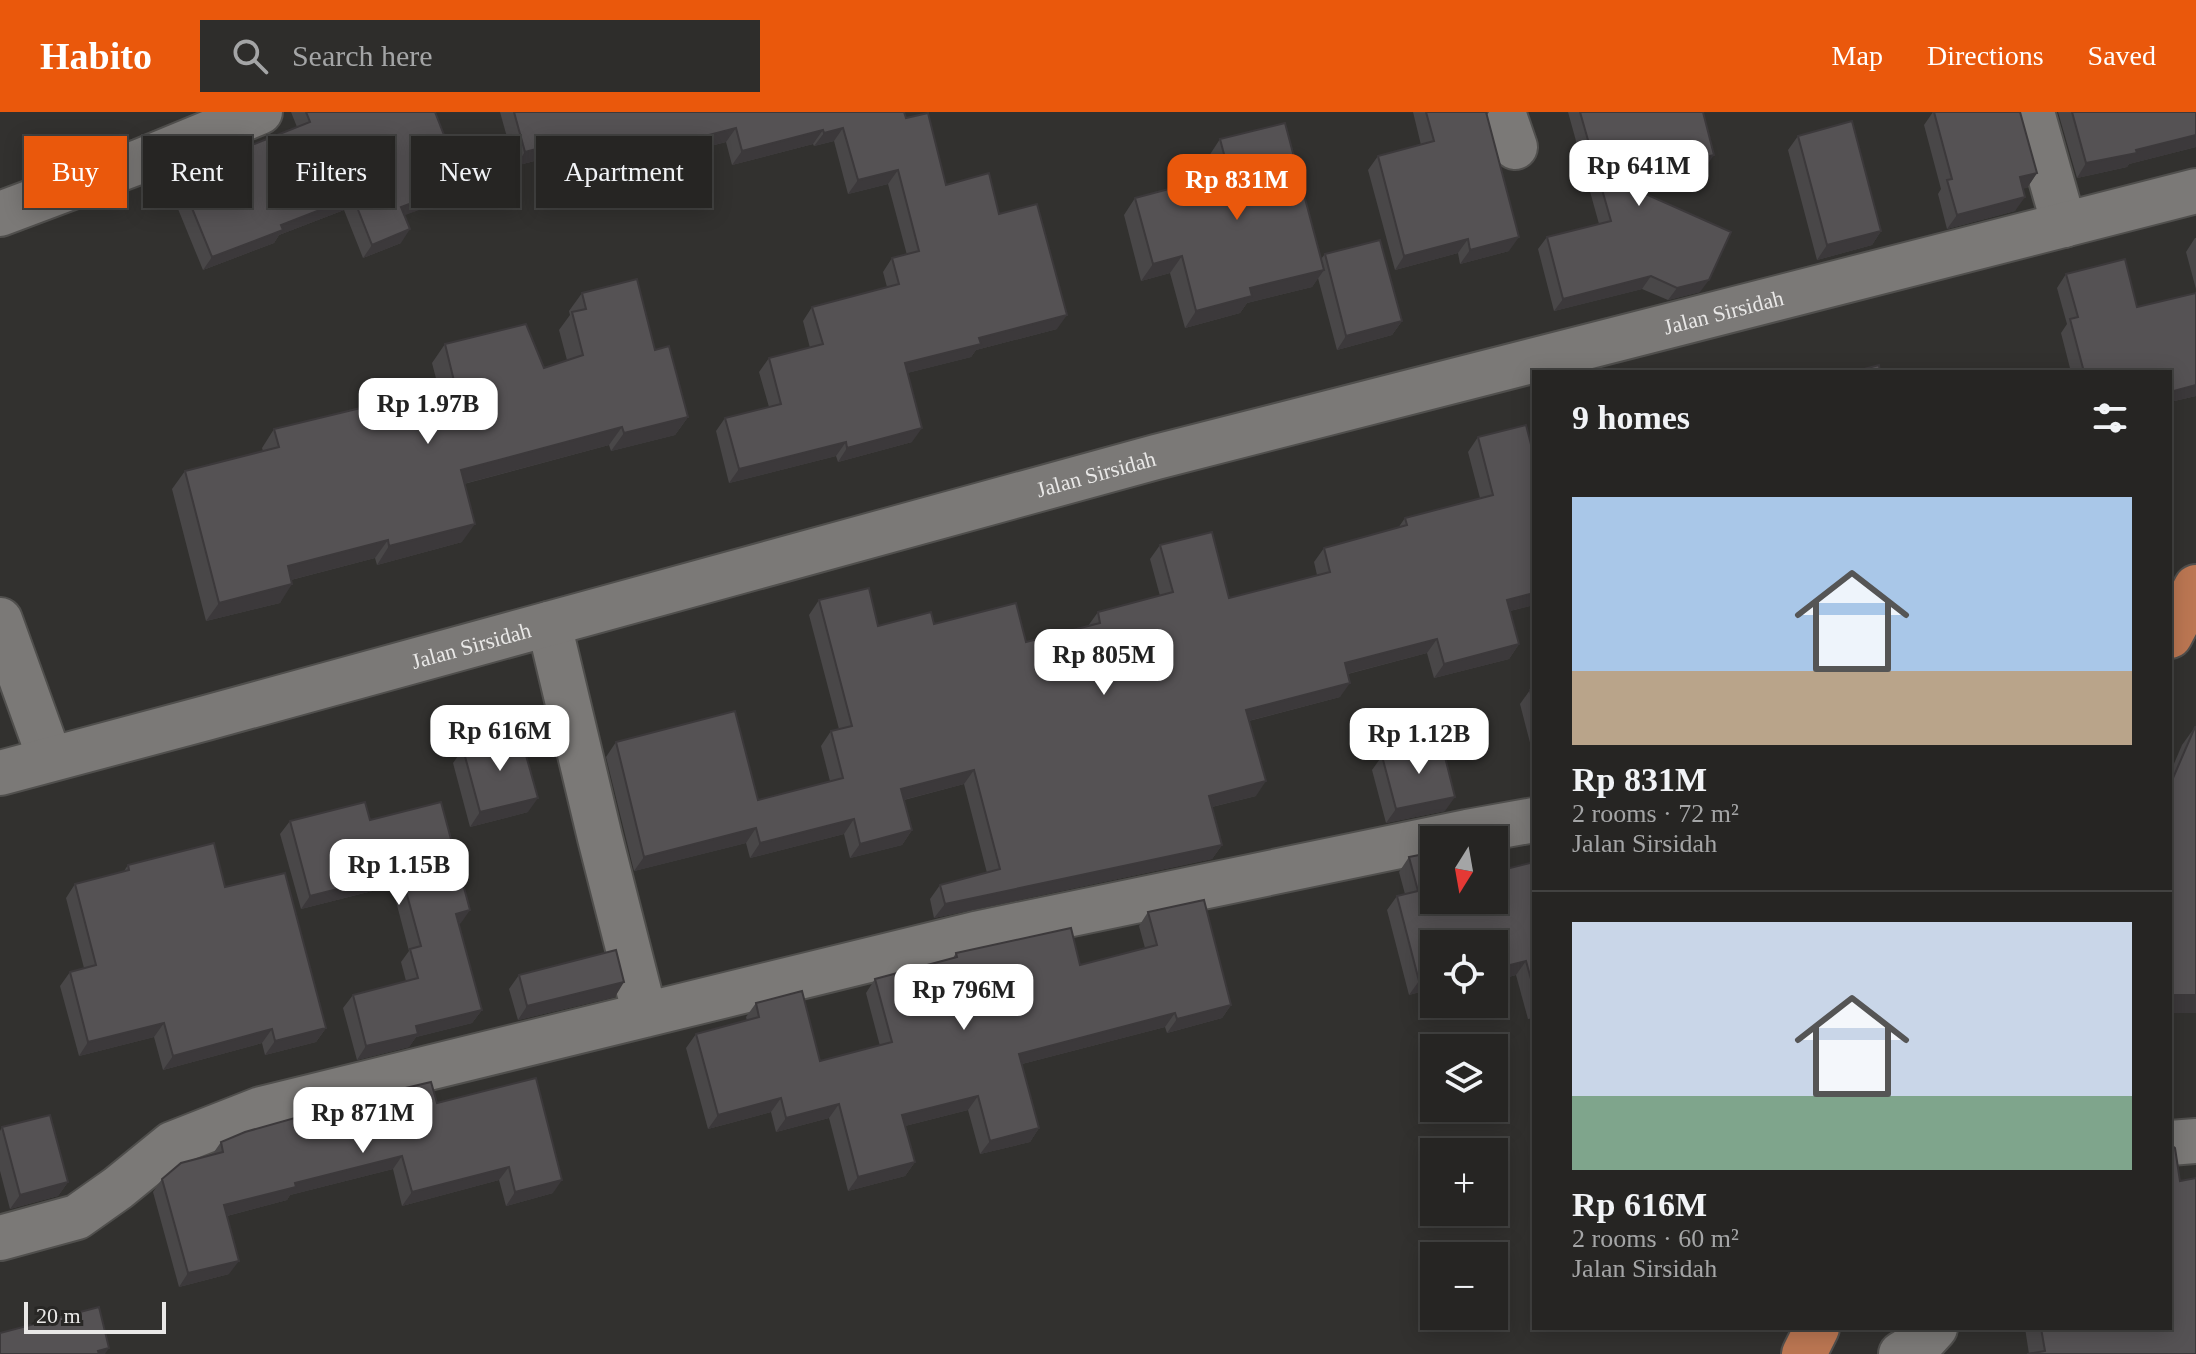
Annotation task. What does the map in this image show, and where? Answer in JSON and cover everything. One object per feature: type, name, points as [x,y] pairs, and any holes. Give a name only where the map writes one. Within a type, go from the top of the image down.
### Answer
[{"type":"highway","points":[[2172,632],[2196,587]]},
{"type":"highway","points":[[1804,1354],[1816,1330]]},
{"type":"street","points":[[0,214],[260,112]]},
{"type":"street","points":[[2032,112],[2064,225]]},
{"type":"street","name":"Jalan Sirsidah","points":[[0,773],[1156,457],[2196,191]]},
{"type":"street","points":[[0,620],[50,759]]},
{"type":"street","points":[[549,624],[645,1015]]},
{"type":"street","points":[[0,1238],[77,1217],[172,1144],[261,1109],[975,934],[1532,820]]},
{"type":"street","points":[[2172,1143],[2196,1141]]},
{"type":"street","points":[[1901,1354],[1924,1340],[1933,1330]]},
{"type":"building","points":[[306,112],[435,112],[444,136],[411,136],[411,203],[401,207],[410,229],[372,245],[357,208],[395,208],[395,136],[274,136],[310,122]]},
{"type":"building","points":[[514,112],[904,112],[906,118],[928,113],[946,185],[989,173],[999,214],[1037,204],[1067,315],[979,338],[981,344],[905,363],[922,428],[847,448],[846,442],[739,469],[725,418],[781,404],[769,358],[823,344],[812,307],[899,284],[892,258],[919,251],[898,170],[858,180],[843,128],[824,133],[823,130],[742,151],[736,128],[705,136],[536,136],[536,149],[525,152]]},
{"type":"building","points":[[1426,112],[1486,112],[1519,237],[1470,250],[1468,239],[1404,256],[1378,156],[1434,141]]},
{"type":"building","points":[[1580,112],[1703,112],[1714,155],[1614,180],[1731,232],[1709,280],[1677,288],[1651,276],[1563,299],[1547,237],[1611,221]]},
{"type":"building","points":[[1934,112],[2020,112],[2037,173],[2020,177],[2025,197],[1957,215],[1947,180],[1952,179]]},
{"type":"building","points":[[2072,112],[2196,112],[2196,135],[2136,150],[2137,153],[2086,163]]},
{"type":"building","points":[[1852,121],[1881,231],[1827,245],[1798,136]]},
{"type":"building","points":[[1285,123],[1324,270],[1250,288],[1252,296],[1196,311],[1182,256],[1153,264],[1135,198],[1229,173],[1220,139]]},
{"type":"building","points":[[268,139],[268,208],[325,208],[281,225],[283,230],[212,257],[192,208],[252,208],[252,145]]},
{"type":"building","points":[[1380,240],[1402,321],[1346,336],[1325,254]]},
{"type":"building","points":[[2125,259],[2137,307],[2196,293],[2196,385],[2172,391],[2172,370],[2083,370],[2070,319],[2078,317],[2066,274]]},
{"type":"building","points":[[637,279],[655,350],[669,346],[688,417],[624,433],[622,427],[461,470],[475,524],[389,546],[388,540],[288,566],[292,584],[219,603],[185,471],[279,447],[274,429],[455,385],[445,344],[526,324],[544,368],[583,355],[572,312],[586,309],[582,293]]},
{"type":"building","points":[[1879,365],[1880,370],[1860,370]]},
{"type":"building","points":[[1526,425],[1532,448],[1532,594],[1507,600],[1519,644],[1444,664],[1437,639],[1345,663],[1350,683],[1246,710],[1266,781],[1209,796],[1222,845],[945,904],[940,885],[1000,869],[974,770],[901,789],[912,830],[860,844],[854,819],[760,843],[756,828],[644,857],[616,742],[735,711],[758,800],[843,778],[831,731],[852,726],[819,600],[869,588],[878,626],[931,612],[934,624],[1016,603],[1026,642],[1100,623],[1098,612],[1173,592],[1160,545],[1212,532],[1229,598],[1330,572],[1324,548],[1407,525],[1405,518],[1493,495],[1478,437]]},
{"type":"building","points":[[2196,727],[2196,995],[2172,995],[2172,780]]},
{"type":"building","points":[[520,734],[538,798],[480,812],[463,749]]},
{"type":"building","points":[[1441,741],[1455,797],[1396,809],[1382,756]]},
{"type":"building","points":[[365,802],[370,820],[441,802],[470,910],[456,914],[482,1010],[416,1026],[418,1034],[366,1046],[353,995],[418,978],[410,949],[421,946],[401,873],[310,896],[290,821]]},
{"type":"building","points":[[214,843],[225,887],[285,873],[326,1028],[275,1041],[272,1029],[173,1056],[164,1023],[88,1042],[70,972],[96,965],[75,884],[129,870],[128,865]]},
{"type":"building","points":[[1420,855],[1420,914],[1508,914],[1508,868],[1532,862],[1532,983],[1526,961],[1508,966],[1508,930],[1420,930],[1419,981],[1397,896],[1418,891],[1409,857]]},
{"type":"building","points":[[1204,900],[1231,1005],[1177,1019],[1175,1013],[1019,1054],[1039,1128],[990,1141],[978,1096],[902,1115],[915,1162],[858,1177],[839,1104],[786,1118],[781,1098],[718,1115],[696,1034],[759,1017],[756,1003],[802,991],[820,1061],[892,1042],[875,979],[957,957],[956,953],[1071,928],[1080,965],[1157,945],[1148,912]]},
{"type":"building","points":[[616,950],[624,982],[527,1006],[519,975]]},
{"type":"building","points":[[536,1078],[562,1180],[515,1192],[509,1167],[412,1192],[402,1156],[224,1205],[239,1261],[188,1273],[162,1179],[181,1163],[223,1152],[221,1142],[245,1132],[380,1094],[431,1082],[437,1103]]},
{"type":"building","points":[[50,1115],[68,1182],[20,1195],[2,1127]]},
{"type":"building","points":[[2172,1146],[2180,1181],[2196,1178],[2196,1354],[2027,1354],[2045,1351],[2041,1330],[2172,1330]]},
{"type":"building","points":[[99,1307],[109,1348],[98,1351],[99,1354],[0,1354],[0,1333]]}]
